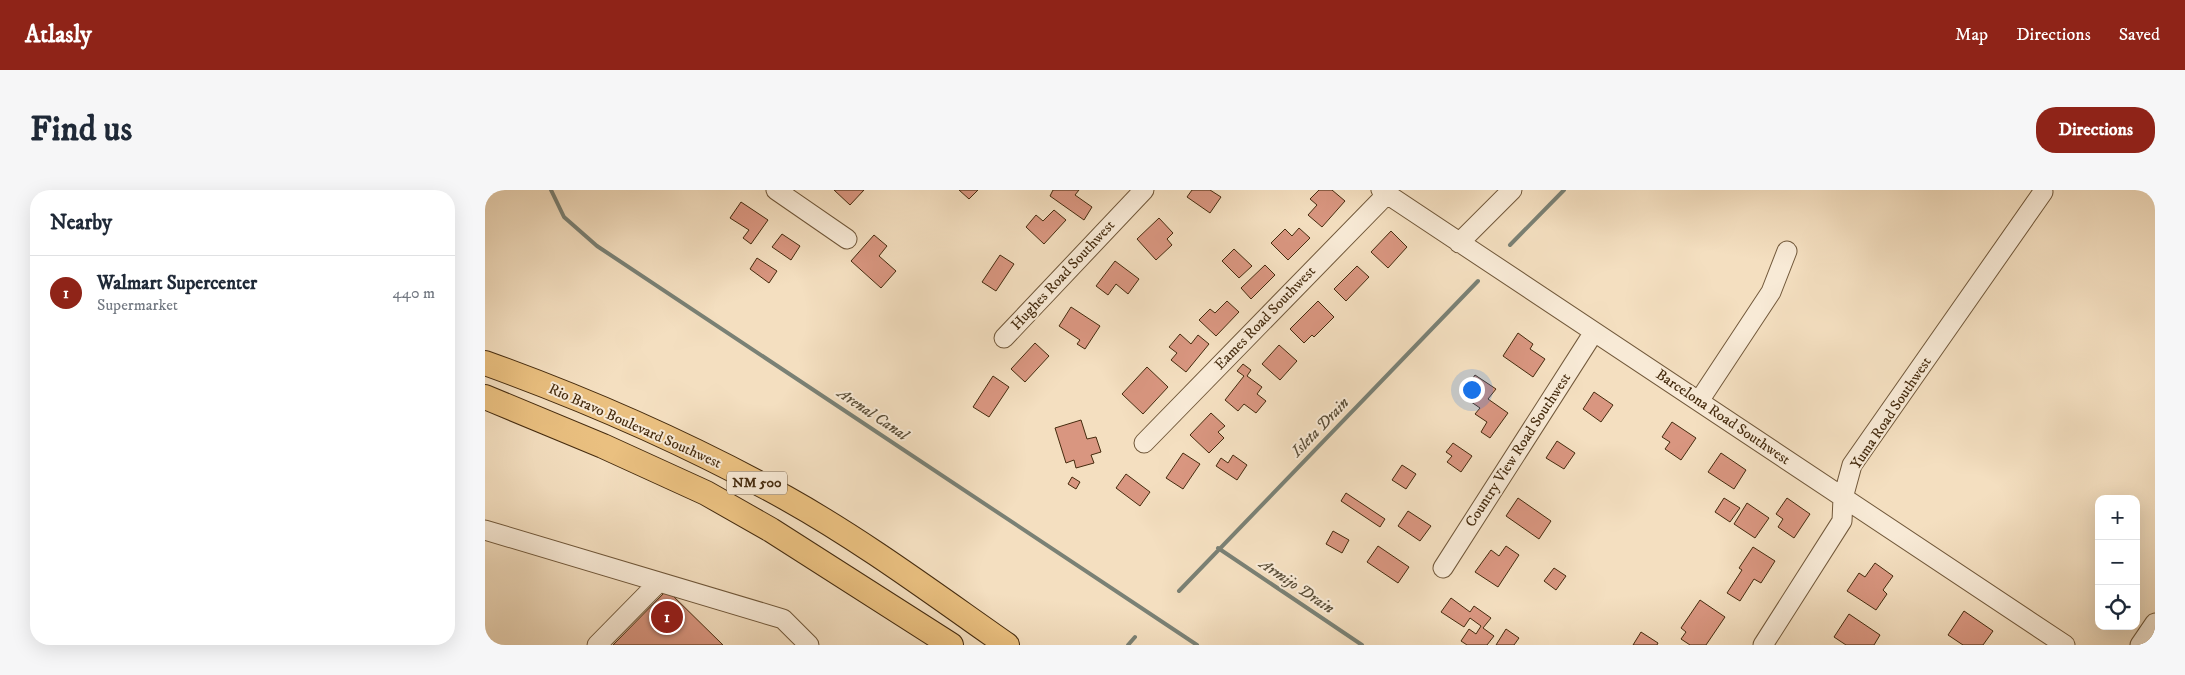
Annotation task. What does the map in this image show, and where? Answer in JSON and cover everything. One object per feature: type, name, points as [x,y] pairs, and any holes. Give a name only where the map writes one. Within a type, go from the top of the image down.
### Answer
[{"type":"main road","name":"Rio Bravo Boulevard Southwest","points":[[485,363],[617,416],[718,463],[787,499],[889,562],[1007,645]]},
{"type":"main road","name":"NM 500","points":[[485,397],[603,446],[706,493],[771,530],[951,645]]},
{"type":"street","points":[[776,190],[847,239]]},
{"type":"street","name":"Hughes Road Southwest","points":[[1003,338],[1143,190]]},
{"type":"street","points":[[1459,243],[1512,190]]},
{"type":"street","name":"Barcelona Road Southwest","points":[[1384,192],[2065,645]]},
{"type":"street","name":"Eames Road Southwest","points":[[1143,443],[1384,192]]},
{"type":"street","name":"Yuma Road Southwest","points":[[1763,645],[1842,521],[1843,498],[1853,465],[2043,192]]},
{"type":"street","points":[[1699,401],[1771,292],[1787,251]]},
{"type":"street","name":"Country View Road Southwest","points":[[1443,568],[1594,332]]},
{"type":"street","points":[[485,530],[783,619],[809,645]]},
{"type":"street","points":[[597,645],[659,582]]},
{"type":"street","points":[[2140,645],[2155,623]]},
{"type":"building","points":[[834,190],[864,190],[850,205]]},
{"type":"building","points":[[959,190],[978,190],[969,199]]},
{"type":"building","points":[[1053,190],[1079,190],[1075,195],[1092,207],[1084,220],[1050,196]]},
{"type":"building","points":[[1192,190],[1210,190],[1221,197],[1210,213],[1187,197]]},
{"type":"building","points":[[1319,190],[1332,190],[1345,201],[1322,227],[1308,215],[1317,205],[1310,199]]},
{"type":"building","points":[[741,202],[768,220],[751,244],[743,238],[749,230],[730,218]]},
{"type":"building","points":[[1054,210],[1066,220],[1044,244],[1026,227],[1036,215],[1043,221]]},
{"type":"building","points":[[1159,218],[1173,233],[1167,239],[1172,245],[1156,260],[1137,239]]},
{"type":"building","points":[[1299,228],[1310,238],[1288,260],[1271,243],[1285,229],[1292,236]]},
{"type":"building","points":[[1391,231],[1407,247],[1388,268],[1371,252]]},
{"type":"building","points":[[782,234],[800,246],[791,260],[772,247]]},
{"type":"building","points":[[874,235],[887,246],[879,256],[896,271],[881,288],[851,261]]},
{"type":"building","points":[[1234,249],[1252,266],[1239,278],[1222,261]]},
{"type":"building","points":[[1000,255],[1014,264],[996,291],[982,282]]},
{"type":"building","points":[[757,258],[777,271],[769,283],[750,269]]},
{"type":"building","points":[[1115,261],[1139,279],[1128,294],[1116,284],[1108,295],[1096,286]]},
{"type":"building","points":[[1265,265],[1275,275],[1251,299],[1241,288]]},
{"type":"building","points":[[1357,266],[1369,277],[1346,301],[1334,289]]},
{"type":"building","points":[[1227,301],[1239,312],[1216,336],[1199,320],[1210,309],[1215,313]]},
{"type":"building","points":[[1318,301],[1334,317],[1314,337],[1312,335],[1304,343],[1290,329]]},
{"type":"building","points":[[1071,307],[1100,326],[1085,349],[1077,344],[1080,340],[1059,326]]},
{"type":"building","points":[[1518,333],[1533,344],[1530,349],[1545,359],[1533,377],[1503,356]]},
{"type":"building","points":[[1180,334],[1191,344],[1198,335],[1209,344],[1186,372],[1171,360],[1177,353],[1169,347]]},
{"type":"building","points":[[1035,343],[1049,356],[1025,382],[1011,369]]},
{"type":"building","points":[[1279,345],[1297,361],[1280,380],[1262,364]]},
{"type":"building","points":[[1243,364],[1251,370],[1247,376],[1262,387],[1257,394],[1266,401],[1256,413],[1244,404],[1238,411],[1225,400],[1244,376],[1237,371]]},
{"type":"building","points":[[1147,367],[1168,387],[1143,414],[1122,394]]},
{"type":"building","points":[[1475,375],[1496,389],[1488,399],[1508,413],[1490,438],[1481,432],[1487,422],[1475,414],[1480,408],[1461,395]]},
{"type":"building","points":[[993,376],[1009,387],[989,417],[973,407]]},
{"type":"building","points":[[1594,392],[1613,405],[1601,422],[1583,409]]},
{"type":"building","points":[[1211,413],[1225,426],[1218,432],[1224,438],[1209,453],[1190,435]]},
{"type":"building","points":[[1081,420],[1087,439],[1096,437],[1101,452],[1091,455],[1094,463],[1076,468],[1074,460],[1066,463],[1055,428]]},
{"type":"building","points":[[1672,422],[1696,438],[1681,460],[1665,449],[1670,442],[1662,437]]},
{"type":"building","points":[[1557,441],[1575,453],[1564,469],[1546,458]]},
{"type":"building","points":[[1453,443],[1472,456],[1461,472],[1447,462],[1452,456],[1446,452]]},
{"type":"building","points":[[1183,453],[1200,464],[1183,489],[1166,478]]},
{"type":"building","points":[[1721,453],[1746,470],[1734,489],[1708,472]]},
{"type":"building","points":[[1233,455],[1247,465],[1237,480],[1216,466],[1221,458],[1228,463]]},
{"type":"building","points":[[1402,465],[1416,474],[1406,489],[1392,480]]},
{"type":"building","points":[[1126,474],[1150,492],[1140,506],[1116,488]]},
{"type":"building","points":[[1072,477],[1080,482],[1076,489],[1068,484]]},
{"type":"building","points":[[1346,493],[1385,519],[1380,527],[1341,501]]},
{"type":"building","points":[[1518,498],[1551,521],[1539,539],[1506,516]]},
{"type":"building","points":[[1724,498],[1740,508],[1730,522],[1715,512]]},
{"type":"building","points":[[1787,498],[1810,514],[1794,538],[1778,527],[1783,519],[1776,514]]},
{"type":"building","points":[[1747,503],[1769,518],[1755,538],[1734,524]]},
{"type":"building","points":[[1408,511],[1431,526],[1420,541],[1398,526]]},
{"type":"building","points":[[1333,531],[1349,540],[1342,553],[1326,544]]},
{"type":"building","points":[[1378,546],[1409,567],[1398,583],[1367,562]]},
{"type":"building","points":[[1506,546],[1519,555],[1498,587],[1475,572],[1491,550],[1499,556]]},
{"type":"building","points":[[1753,547],[1775,561],[1761,583],[1754,579],[1740,601],[1727,593],[1742,570],[1739,568]]},
{"type":"building","points":[[1875,563],[1893,576],[1883,590],[1887,594],[1876,610],[1847,591],[1859,573],[1865,577]]},
{"type":"building","points":[[1554,568],[1566,576],[1556,590],[1544,581]]},
{"type":"building","points":[[667,590],[723,645],[613,645]]},
{"type":"building","points":[[1451,598],[1470,612],[1474,606],[1491,618],[1483,628],[1494,636],[1487,645],[1467,645],[1461,641],[1469,629],[1476,634],[1481,626],[1470,618],[1464,627],[1441,612]]},
{"type":"building","points":[[1700,600],[1725,617],[1706,645],[1690,645],[1681,639],[1686,632],[1681,628]]},
{"type":"building","points":[[1964,611],[1993,631],[1983,645],[1963,645],[1948,635]]},
{"type":"building","points":[[1849,614],[1880,635],[1874,645],[1846,645],[1834,637]]},
{"type":"building","points":[[1506,629],[1519,638],[1514,645],[1496,645]]},
{"type":"building","points":[[1641,632],[1658,643],[1657,645],[1633,645]]},
{"type":"waterway","name":"Arenal Canal","points":[[551,190],[564,217],[597,246],[1197,645]]},
{"type":"waterway","name":"Isleta Drain","points":[[1510,245],[1564,190]]},
{"type":"waterway","name":"Isleta Drain","points":[[1179,591],[1478,281]]},
{"type":"waterway","name":"Armijo Drain","points":[[1218,548],[1362,645]]},
{"type":"waterway","name":"Isleta Drain","points":[[1128,645],[1135,637]]},
{"type":"place","name":"Walmart Supercenter","points":[[667,617]]}]
